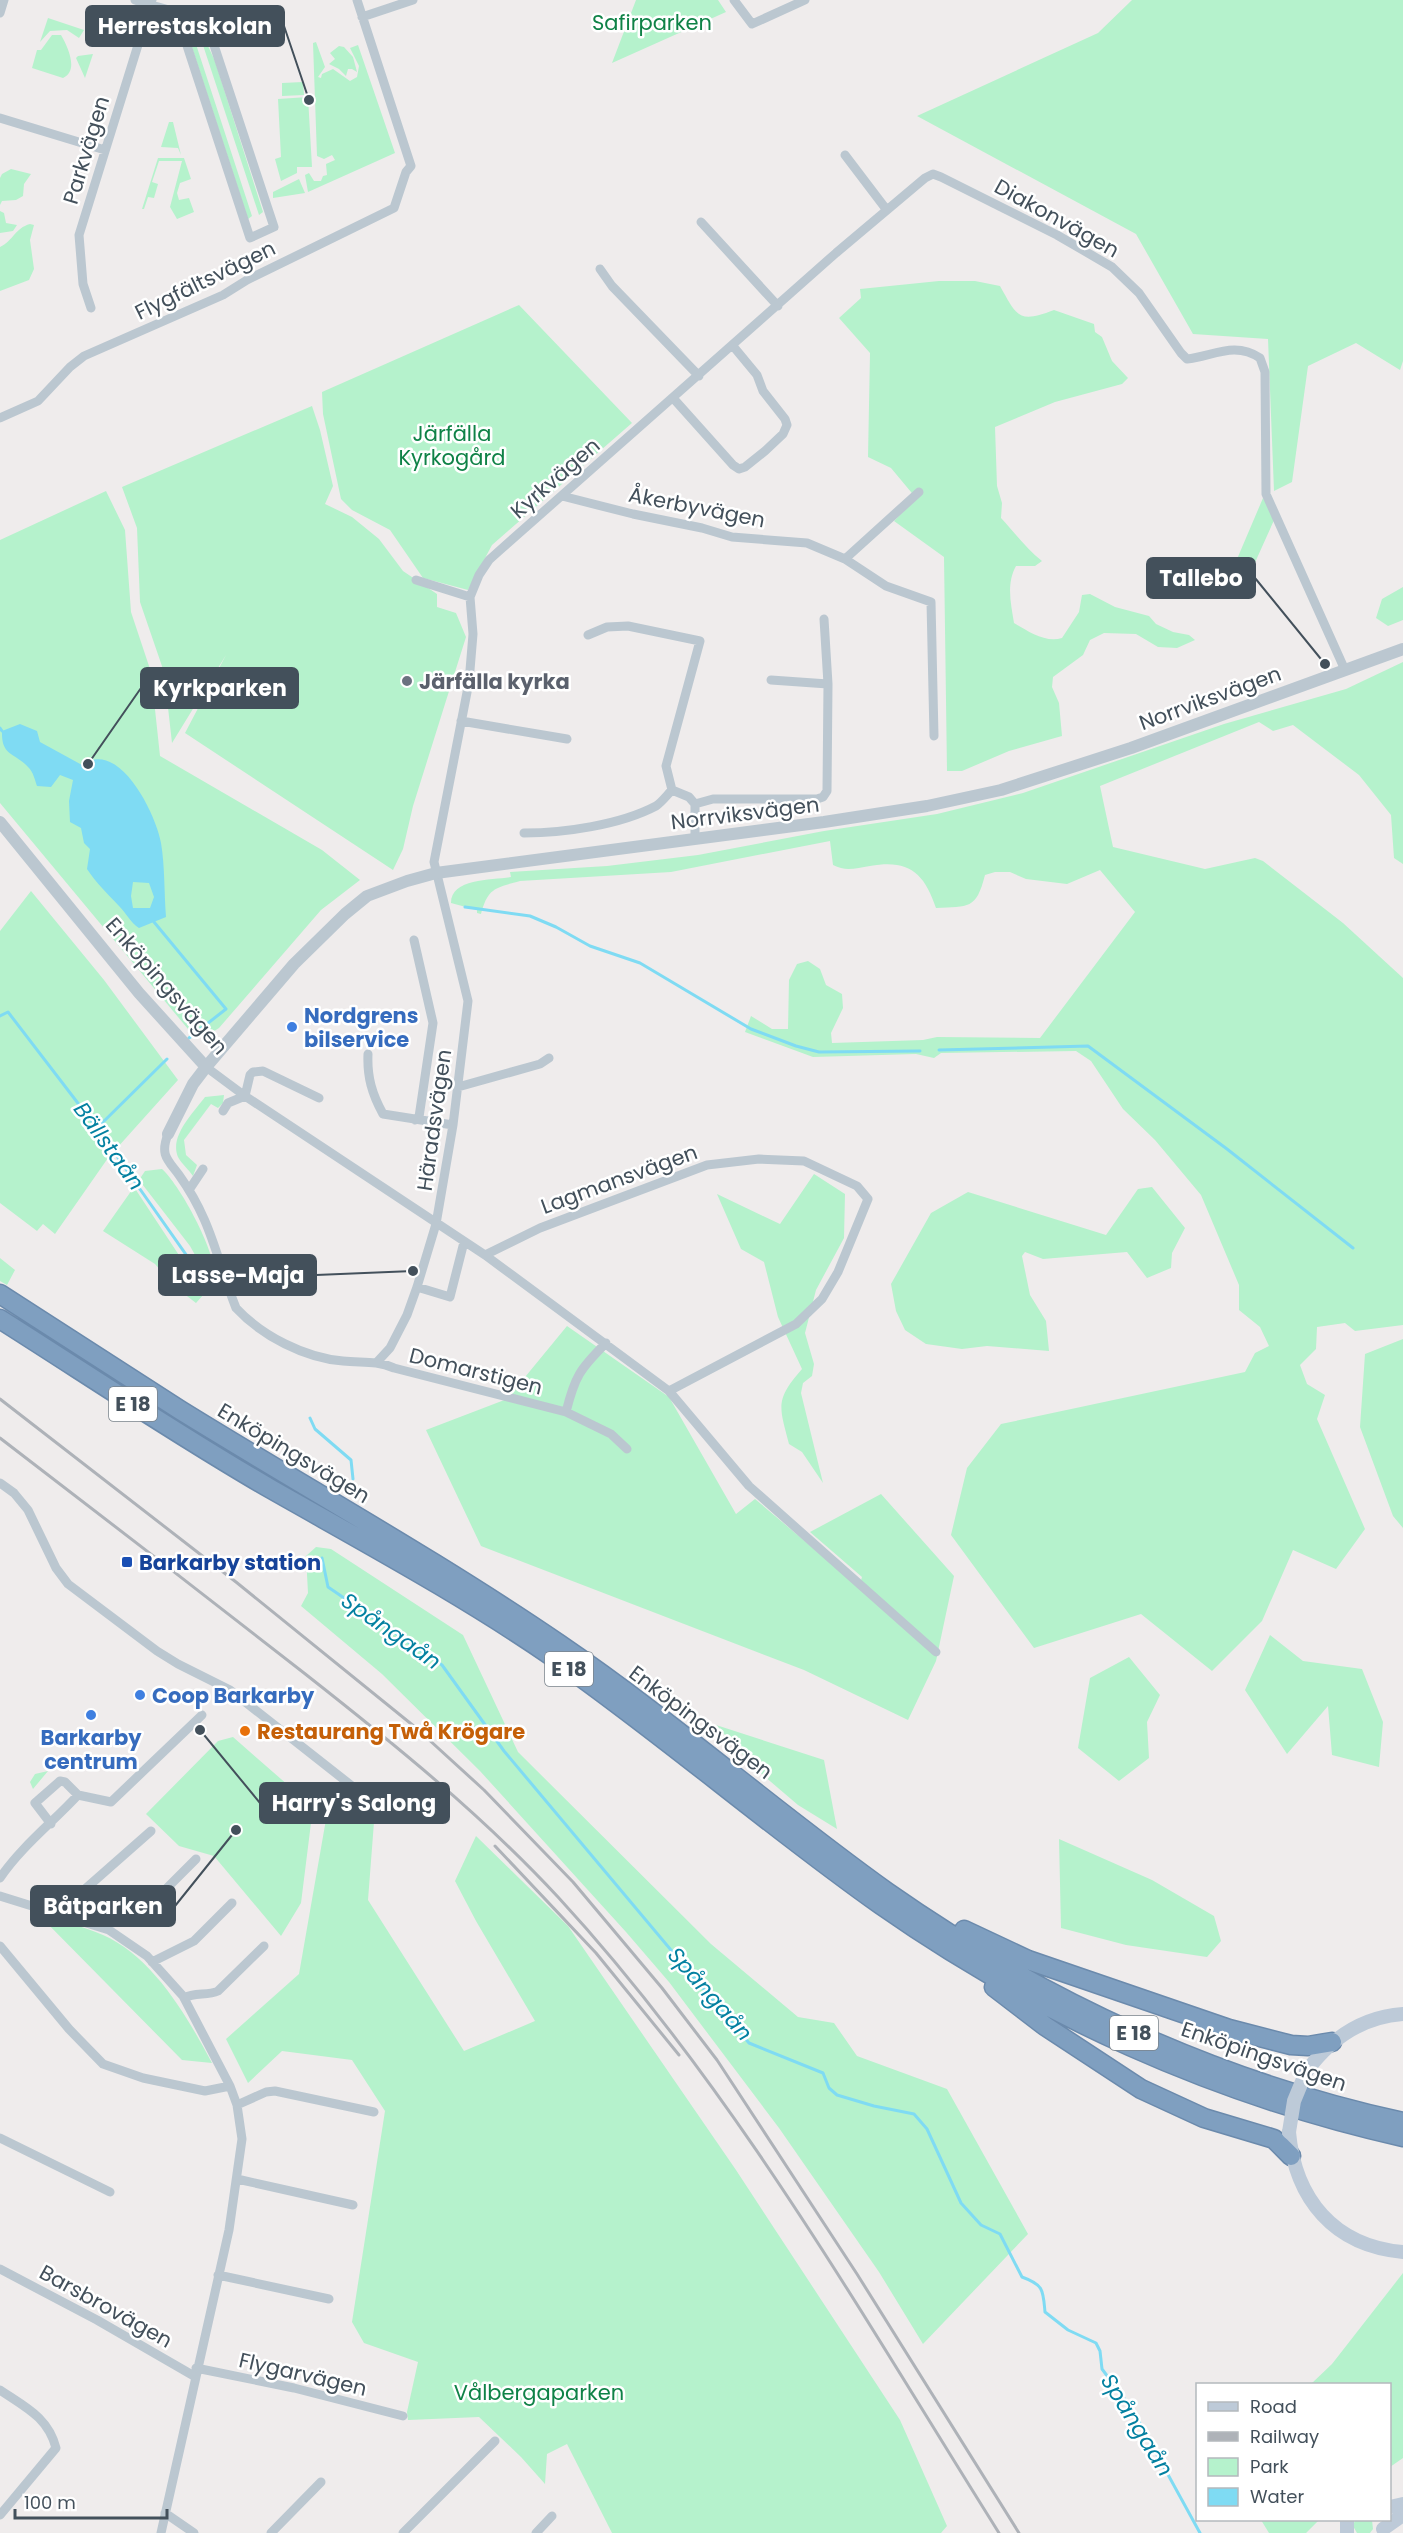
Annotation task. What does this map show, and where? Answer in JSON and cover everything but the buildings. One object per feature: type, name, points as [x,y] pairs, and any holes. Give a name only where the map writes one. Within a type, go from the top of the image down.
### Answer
[{"type":"highway","name":"Enköpingsvägen","points":[[0,1294],[179,1409],[471,1586],[560,1644],[652,1711],[889,1893],[990,1959],[1137,2034],[1257,2082],[1359,2112],[1403,2122]]},
{"type":"highway","name":"Enköpingsvägen","points":[[0,1319],[169,1427],[268,1487],[464,1599],[551,1656],[643,1722],[820,1860],[933,1940],[1091,2029],[1156,2058],[1212,2081],[1301,2111],[1403,2138]]},
{"type":"highway","points":[[889,1893],[1000,1947],[1121,1993],[1275,2042],[1308,2046],[1332,2042]]},
{"type":"highway","points":[[933,1940],[1045,2026],[1141,2089],[1204,2118],[1274,2139],[1291,2156]]},
{"type":"main road","points":[[1403,2014],[1371,2020],[1350,2029],[1332,2042],[1306,2072],[1294,2101],[1289,2132],[1291,2156],[1299,2180],[1308,2198],[1335,2227],[1369,2246],[1403,2252]]},
{"type":"main road","points":[[1382,2527],[1403,2515]]},
{"type":"street","points":[[0,13],[4,0]]},
{"type":"street","points":[[135,0],[151,2],[176,12]]},
{"type":"street","points":[[357,0],[363,17],[413,0]]},
{"type":"street","points":[[734,0],[752,24],[805,0]]},
{"type":"street","name":"Parkvägen","points":[[91,308],[83,284],[79,235],[151,2]]},
{"type":"street","name":"Flygfältsvägen","points":[[176,12],[207,24],[274,227],[250,238],[176,12]]},
{"type":"street","name":"Flygfältsvägen","points":[[0,418],[38,401],[70,367],[84,356],[223,295],[247,280],[394,208],[406,172],[411,166],[363,17]]},
{"type":"street","points":[[0,118],[105,150]]},
{"type":"street","points":[[845,155],[886,209]]},
{"type":"street","name":"Diakonvägen","points":[[886,209],[925,178],[933,174],[941,177],[1057,235],[1112,267],[1139,293],[1175,346],[1187,359],[1235,349],[1244,350],[1260,358],[1264,372],[1266,494],[1345,670]]},
{"type":"street","name":"Kyrkvägen","points":[[436,873],[434,862],[472,657],[471,597],[479,575],[489,560],[886,209]]},
{"type":"street","points":[[702,222],[778,306]]},
{"type":"street","points":[[600,269],[612,286],[699,376]]},
{"type":"street","points":[[674,398],[739,469],[745,467],[783,434],[787,425],[786,419],[763,391],[757,375],[733,346]]},
{"type":"street","points":[[845,559],[919,492]]},
{"type":"street","name":"Åkerbyvägen","points":[[562,496],[732,537],[807,543],[845,559],[886,586],[931,602],[933,736]]},
{"type":"street","points":[[416,580],[471,597]]},
{"type":"street","points":[[695,804],[713,800],[817,799],[823,797],[828,782],[828,684],[824,619]]},
{"type":"street","points":[[588,635],[607,627],[628,626],[700,642],[666,766],[672,790]]},
{"type":"street","name":"Norrviksvägen","points":[[168,1134],[193,1084],[206,1067],[294,964],[345,914],[367,896],[436,873],[825,822],[927,806],[1001,790],[1131,748],[1403,649]]},
{"type":"street","points":[[771,680],[828,684]]},
{"type":"street","points":[[461,721],[567,739]]},
{"type":"street","points":[[672,790],[689,797],[695,804],[695,838]]},
{"type":"street","points":[[524,834],[618,820],[657,805],[672,790]]},
{"type":"street","name":"Enköpingsvägen","points":[[0,822],[139,993],[206,1067],[245,1096],[486,1255],[669,1391],[749,1486],[936,1652]]},
{"type":"street","name":"Häradsvägen","points":[[378,1361],[390,1348],[407,1315],[436,1224],[458,1087],[468,1001],[436,873]]},
{"type":"street","points":[[414,940],[433,1023],[419,1117],[415,1120]]},
{"type":"street","points":[[368,1054],[367,1073],[373,1096],[383,1114],[453,1125]]},
{"type":"street","points":[[458,1087],[540,1064],[549,1058]]},
{"type":"street","points":[[223,1111],[228,1103],[245,1096],[250,1075],[253,1072],[263,1071],[319,1098]]},
{"type":"street","name":"Domarstigen","points":[[168,1134],[163,1146],[164,1155],[189,1190],[211,1233],[236,1308],[243,1316],[289,1346],[315,1357],[344,1361],[378,1361],[394,1368],[566,1412],[611,1434],[627,1449]]},
{"type":"street","name":"Lagmansvägen","points":[[486,1255],[540,1228],[707,1165],[759,1159],[804,1161],[857,1186],[868,1199],[822,1299],[796,1324],[669,1391]]},
{"type":"street","points":[[189,1190],[203,1169]]},
{"type":"street","points":[[417,1287],[450,1297],[464,1242]]},
{"type":"street","name":"Domarstigen","points":[[566,1412],[573,1384],[585,1364],[606,1343]]},
{"type":"street","points":[[0,1483],[14,1494],[27,1510],[61,1576],[107,1614],[178,1664],[230,1690],[352,1786]]},
{"type":"street","points":[[51,1824],[35,1803],[60,1781],[65,1782],[78,1796],[111,1802],[202,1715]]},
{"type":"street","points":[[0,1878],[11,1862],[78,1796]]},
{"type":"street","points":[[55,1913],[58,1907],[84,1890],[151,1831]]},
{"type":"street","points":[[109,1930],[110,1924],[146,1909],[196,1859]]},
{"type":"street","points":[[0,1896],[109,1930],[152,1962],[184,1998],[230,2086],[237,2105],[242,2139],[229,2230],[195,2372],[161,2533]]},
{"type":"street","points":[[152,1962],[194,1941],[232,1903]]},
{"type":"street","points":[[0,1946],[69,2028],[103,2064],[143,2078],[205,2091],[230,2086]]},
{"type":"street","points":[[184,1998],[218,1991],[264,1946]]},
{"type":"street","points":[[237,2105],[266,2092],[275,2091],[374,2112]]},
{"type":"street","points":[[0,2138],[110,2192]]},
{"type":"street","points":[[237,2179],[353,2205]]},
{"type":"street","name":"Barsbrovägen","points":[[0,2269],[195,2372]]},
{"type":"street","points":[[218,2276],[329,2299]]},
{"type":"street","name":"Flygarvägen","points":[[195,2372],[294,2388],[403,2416]]},
{"type":"street","points":[[0,2390],[42,2419],[52,2434],[56,2448],[0,2515]]},
{"type":"street","points":[[403,2533],[495,2441]]},
{"type":"street","points":[[271,2533],[321,2482]]},
{"type":"street","points":[[165,2513],[194,2533]]},
{"type":"street","points":[[536,2533],[552,2516]]},
{"type":"green space","name":"Safirparken","points":[[636,0],[718,0],[726,12],[612,63]]},
{"type":"green space","points":[[1132,0],[1403,0],[1403,361],[1400,370],[1356,343],[1308,366],[1292,482],[1274,491],[1268,339],[1193,334],[1136,234],[917,116],[1098,33]]},
{"type":"green space","points":[[48,18],[84,30],[79,38],[67,30],[50,31],[40,42]]},
{"type":"green space","points":[[186,29],[192,32],[252,216],[248,219]]},
{"type":"green space","points":[[200,29],[215,61],[263,212],[259,215],[198,30]]},
{"type":"green space","points":[[52,35],[61,35],[71,58],[68,75],[63,78],[32,68],[37,50],[41,50]]},
{"type":"green space","points":[[316,42],[325,67],[318,77],[321,78],[322,74],[333,69],[350,81],[357,77],[359,66],[350,48],[358,45],[395,153],[308,192],[305,175],[309,173],[314,181],[321,181],[323,176],[327,175],[326,164],[335,160],[332,155],[324,159],[317,156],[313,43]]},
{"type":"green space","points":[[339,46],[344,47],[353,57],[357,72],[348,69],[346,76],[329,64],[335,59],[330,53]]},
{"type":"green space","points":[[93,54],[85,78],[76,58]]},
{"type":"green space","points":[[303,82],[304,95],[282,96],[282,83]]},
{"type":"green space","points":[[308,97],[312,167],[297,167],[297,173],[281,181],[275,159],[281,157],[278,99]]},
{"type":"green space","points":[[169,122],[173,122],[181,155],[178,148],[161,147]]},
{"type":"green space","points":[[158,158],[184,158],[191,179],[180,183],[177,193],[179,200],[189,198],[194,212],[177,219],[170,207],[182,161],[159,161],[152,182],[158,184],[154,198],[148,197],[142,209]]},
{"type":"green space","points":[[11,169],[31,174],[24,184],[23,196],[16,200],[2,201],[0,205],[0,178],[2,174]]},
{"type":"green space","points":[[299,179],[305,193],[273,198],[273,192]]},
{"type":"green space","points":[[0,211],[4,213],[6,223],[17,225],[13,231],[0,233]]},
{"type":"green space","points":[[30,224],[34,225],[30,240],[34,269],[29,280],[0,291],[0,247],[21,228]]},
{"type":"green space","points":[[939,281],[975,281],[1000,286],[1020,314],[1033,316],[1054,310],[1094,324],[1095,332],[1102,337],[1112,361],[1128,378],[1122,384],[1055,402],[995,427],[997,486],[1002,503],[1001,518],[1042,561],[1035,566],[1016,566],[1010,587],[1014,623],[1043,638],[1062,638],[1079,612],[1082,595],[1090,594],[1115,607],[1149,616],[1156,624],[1173,632],[1189,635],[1195,640],[1177,648],[1158,647],[1136,634],[1104,633],[1090,640],[1083,655],[1053,677],[1052,687],[1059,703],[1062,736],[1009,751],[962,771],[947,771],[944,557],[894,521],[916,498],[891,468],[868,457],[870,353],[839,318],[861,298],[860,289]]},
{"type":"green space","name":"Järfälla Kyrkogård","points":[[519,305],[632,423],[492,545],[468,590],[423,578],[390,530],[352,510],[341,499],[323,414],[322,392]]},
{"type":"green space","points":[[312,406],[333,486],[325,504],[352,517],[379,539],[403,571],[437,594],[437,607],[456,613],[466,637],[413,806],[403,849],[393,870],[185,733],[226,655],[172,743],[164,672],[140,602],[137,528],[122,487]]},
{"type":"green space","points":[[106,491],[125,530],[131,612],[151,672],[160,756],[322,850],[360,880],[321,910],[219,1028],[208,1035],[193,1035],[0,803],[0,540]]},
{"type":"green space","points":[[1263,498],[1275,518],[1239,598],[1223,592]]},
{"type":"green space","points":[[1403,587],[1403,620],[1388,626],[1376,618],[1382,599]]},
{"type":"green space","points":[[1403,662],[1403,864],[1394,858],[1391,815],[1359,775],[1293,725],[1273,731],[1259,722],[1100,786],[1113,847],[1205,869],[1255,858],[1263,861],[1343,923],[1403,978],[1403,1325],[1355,1331],[1345,1323],[1317,1327],[1316,1349],[1300,1365],[1307,1384],[1325,1395],[1317,1419],[1365,1529],[1336,1569],[1293,1550],[1262,1621],[1212,1671],[1141,1614],[1034,1648],[951,1535],[967,1468],[1001,1424],[1245,1372],[1255,1353],[1269,1346],[1260,1327],[1239,1310],[1239,1285],[1201,1195],[1155,1140],[1123,1109],[1091,1061],[1076,1051],[941,1053],[934,1058],[916,1054],[813,1057],[745,1032],[751,1016],[772,1029],[788,1029],[789,980],[797,964],[808,961],[820,969],[826,985],[842,994],[843,1008],[831,1033],[832,1043],[923,1040],[937,1037],[1040,1038],[1135,912],[1100,870],[1067,884],[1026,879],[1010,872],[995,872],[985,875],[978,895],[969,904],[936,908],[926,885],[913,871],[904,867],[883,864],[851,869],[838,867],[833,865],[830,841],[671,872],[520,881],[494,890],[487,899],[481,914],[477,913],[477,910],[451,903],[453,895],[458,889],[474,882],[511,877],[510,872],[607,866],[698,855],[824,831],[937,814],[1023,793],[1224,724],[1346,689]]},
{"type":"green space","points":[[31,891],[104,980],[178,1080],[108,1158],[55,1234],[43,1224],[37,1231],[0,1203],[0,931]]},
{"type":"green space","points":[[224,1095],[223,1103],[218,1108],[211,1104],[184,1140],[186,1155],[197,1165],[193,1176],[178,1157],[176,1149],[180,1133],[205,1097]]},
{"type":"green space","points":[[162,1169],[178,1189],[196,1220],[214,1267],[213,1284],[207,1295],[204,1294],[196,1303],[174,1286],[155,1264],[103,1231],[134,1187],[200,1287],[209,1280],[190,1246],[139,1180],[145,1171]]},
{"type":"green space","points":[[814,1174],[845,1194],[844,1238],[816,1290],[805,1333],[814,1364],[812,1376],[803,1383],[801,1393],[823,1483],[802,1452],[789,1444],[783,1421],[783,1396],[802,1369],[778,1317],[764,1262],[741,1249],[717,1194],[780,1224]]},
{"type":"green space","points":[[1152,1187],[1185,1228],[1172,1253],[1171,1268],[1147,1278],[1127,1252],[1043,1259],[1025,1252],[1022,1256],[1030,1295],[1046,1321],[1049,1351],[987,1346],[962,1349],[926,1344],[905,1330],[896,1311],[891,1284],[931,1213],[968,1192],[1106,1235],[1138,1189]]},
{"type":"green space","points":[[0,1258],[15,1270],[7,1285],[0,1281]]},
{"type":"green space","points":[[567,1326],[669,1397],[736,1514],[755,1499],[859,1587],[862,1577],[810,1532],[881,1494],[954,1576],[936,1661],[908,1720],[804,1670],[481,1546],[426,1430],[507,1399]]},
{"type":"green space","points":[[1403,1339],[1403,1528],[1393,1516],[1360,1427],[1365,1354]]},
{"type":"green space","points":[[316,1547],[331,1549],[463,1635],[518,1752],[711,1944],[798,2017],[834,2023],[857,2056],[947,2089],[1028,2234],[923,2344],[879,2272],[779,2128],[669,1982],[480,1771],[382,1674],[301,1606],[308,1593],[306,1556]]},
{"type":"green space","points":[[1270,1635],[1303,1661],[1362,1669],[1383,1722],[1379,1767],[1332,1755],[1328,1706],[1287,1754],[1245,1690]]},
{"type":"green space","points":[[1129,1657],[1160,1695],[1147,1722],[1149,1758],[1119,1781],[1078,1748],[1090,1678]]},
{"type":"green space","points":[[716,1725],[824,1760],[837,1829],[798,1805],[757,1770]]},
{"type":"green space","points":[[233,1737],[313,1807],[301,1903],[281,1936],[214,1856],[179,1846],[146,1814],[218,1741]]},
{"type":"green space","points":[[48,1771],[33,1789],[30,1782],[35,1774]]},
{"type":"green space","name":"Vålbergaparken","points":[[332,1785],[374,1822],[368,1900],[464,2051],[535,2021],[455,1881],[476,1836],[568,1926],[736,2170],[900,2420],[947,2526],[941,2533],[612,2533],[567,2444],[547,2454],[545,2484],[521,2457],[479,2417],[408,2420],[407,2412],[418,2362],[364,2343],[352,2322],[385,2111],[352,2060],[282,2051],[248,2083],[226,2039],[299,1974]]},
{"type":"green space","points":[[1059,1839],[1152,1880],[1214,1916],[1221,1941],[1207,1957],[1126,1945],[1061,1928]]},
{"type":"green space","points":[[37,1913],[103,1935],[138,1958],[153,1973],[180,2008],[212,2063],[182,2060]]},
{"type":"green space","points":[[1403,2273],[1403,2458],[1391,2466],[1391,2383],[1312,2383],[1332,2364]]},
{"type":"green space","points":[[1262,2521],[1318,2521],[1306,2533],[1269,2533]]},
{"type":"green space","points":[[1355,2521],[1372,2521],[1373,2529],[1370,2533],[1357,2533],[1353,2526]]},
{"type":"water","points":[[20,724],[37,731],[40,742],[82,765],[96,759],[109,762],[122,770],[134,783],[144,798],[158,830],[163,861],[166,917],[139,928],[98,884],[87,869],[90,849],[84,843],[81,828],[70,822],[69,801],[73,780],[60,775],[51,787],[37,786],[29,768],[6,750],[2,731]],"holes":[[[133,882],[149,883],[154,897],[150,908],[133,908],[131,896]]]},
{"type":"waterway","points":[[465,907],[530,916],[590,946],[640,963],[751,1029],[796,1046],[819,1052],[920,1051]]},
{"type":"waterway","points":[[154,922],[226,1009],[189,1038]]},
{"type":"waterway","name":"Bällstaån","points":[[0,1016],[8,1012],[97,1128],[206,1283]]},
{"type":"waterway","points":[[939,1050],[1088,1046],[1227,1149],[1353,1248]]},
{"type":"waterway","points":[[97,1128],[167,1059]]},
{"type":"waterway","name":"Spångaån","points":[[310,1418],[315,1429],[351,1460],[353,1479]]},
{"type":"waterway","name":"Spångaån","points":[[322,1558],[328,1587],[442,1665],[504,1751],[749,2043],[823,2073],[829,2088],[837,2095],[874,2106],[914,2114],[927,2129],[961,2203],[981,2225],[1000,2234],[1022,2277],[1035,2283],[1041,2289],[1045,2312],[1068,2330],[1096,2343],[1100,2351],[1102,2369],[1132,2409],[1200,2533]]},
{"type":"railway","points":[[0,1399],[236,1582],[415,1727],[484,1790],[573,1882],[662,1988],[717,2060],[857,2274],[1019,2533]]},
{"type":"railway","points":[[0,1438],[266,1643],[403,1753],[467,1808],[529,1866],[558,1897],[622,1970],[738,2124],[793,2204],[999,2533]]},
{"type":"railway","points":[[495,1846],[596,1953],[679,2055]]},
{"type":"place","name":"Herrestaskolan","points":[[309,100]]},
{"type":"place","name":"Tallebo","points":[[1325,664]]},
{"type":"place","name":"Järfälla kyrka","points":[[407,681]]},
{"type":"place","name":"Kyrkparken","points":[[88,764]]},
{"type":"place","name":"Nordgrens bilservice","points":[[292,1027]]},
{"type":"place","name":"Lasse-Maja","points":[[413,1271]]},
{"type":"place","name":"Barkarby station","points":[[127,1562]]},
{"type":"place","name":"Coop Barkarby","points":[[140,1695]]},
{"type":"place","name":"Barkarby centrum","points":[[91,1715]]},
{"type":"place","name":"Harry's Salong","points":[[200,1730]]},
{"type":"place","name":"Restaurang Twå Krögare","points":[[245,1731]]},
{"type":"place","name":"Båtparken","points":[[236,1830]]}]
